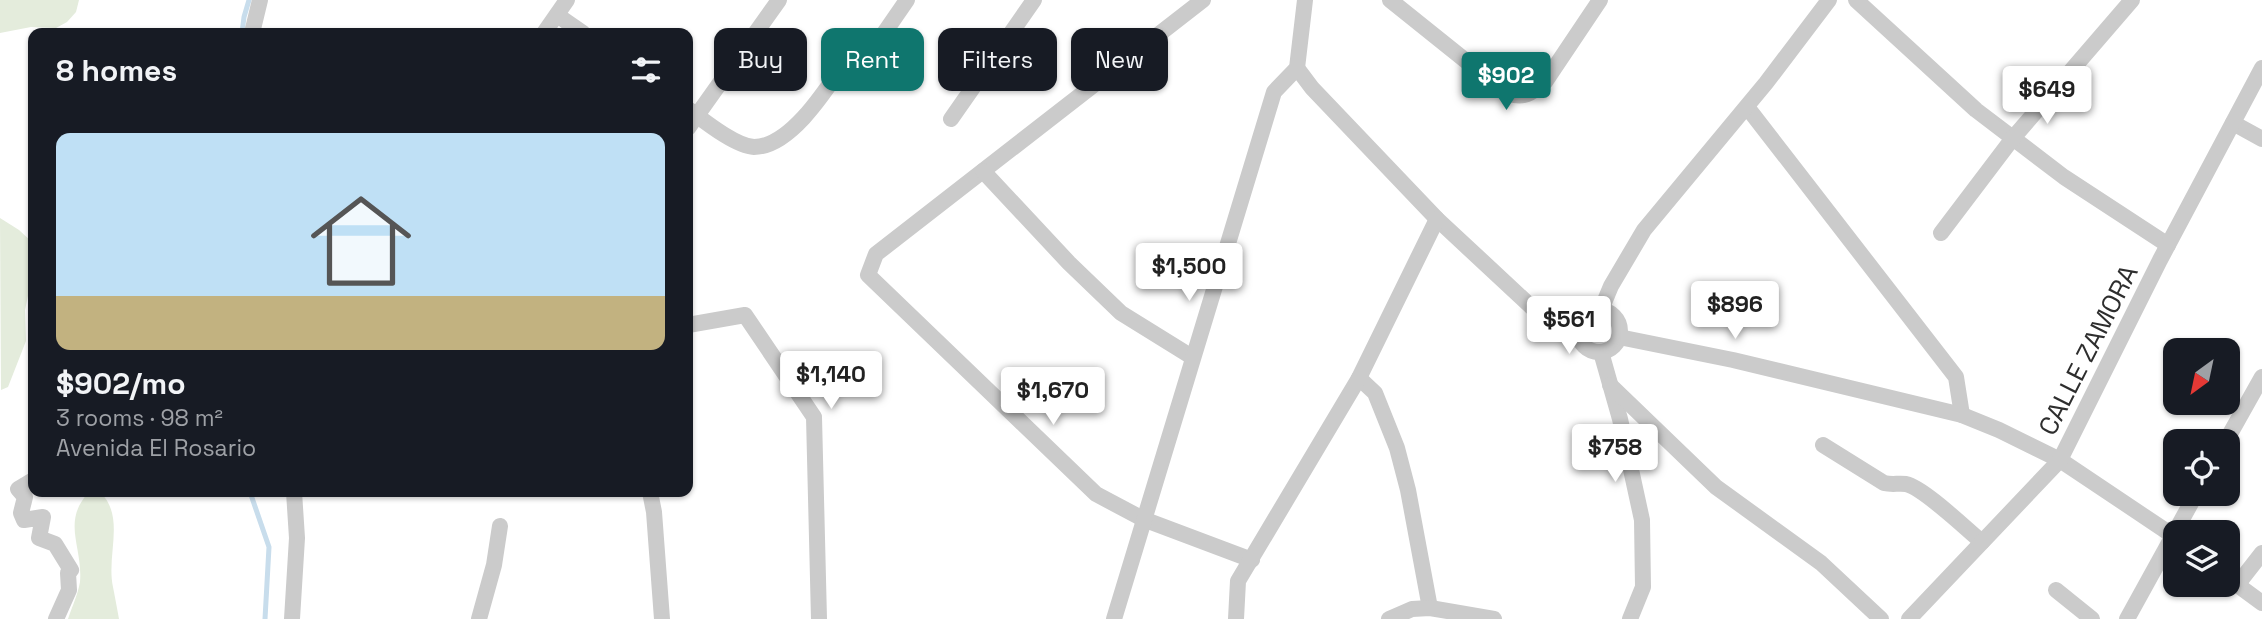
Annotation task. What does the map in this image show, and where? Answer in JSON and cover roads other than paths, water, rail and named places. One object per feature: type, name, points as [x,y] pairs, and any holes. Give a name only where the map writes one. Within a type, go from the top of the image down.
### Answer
[{"type":"street","points":[[254,28],[260,0]]},
{"type":"street","points":[[548,28],[567,0]]},
{"type":"street","points":[[693,114],[779,0]]},
{"type":"street","points":[[693,118],[735,141],[754,147],[770,143],[792,131],[907,0]]},
{"type":"street","points":[[951,119],[1034,0]]},
{"type":"street","points":[[1203,0],[876,254],[868,275],[1096,494],[1143,519],[1252,560]]},
{"type":"street","points":[[1114,619],[1274,92],[1297,68],[1305,0]]},
{"type":"street","points":[[1390,0],[1506,93],[1517,97],[1533,92],[1545,82],[1600,0]]},
{"type":"street","points":[[1601,310],[1611,286],[1644,230],[1747,107],[1829,0]]},
{"type":"street","points":[[1856,0],[1976,110],[2064,177],[2168,245]]},
{"type":"street","points":[[1941,233],[2012,138],[2132,0]]},
{"type":"street","points":[[557,15],[576,28]]},
{"type":"street","points":[[1297,68],[1312,88],[1437,219],[1552,326],[1565,333],[1579,335]]},
{"type":"street","name":"CALLE ZAMORA","points":[[1909,619],[2060,460],[2168,245],[2262,68]]},
{"type":"street","points":[[1747,107],[1956,377],[1962,415]]},
{"type":"street","points":[[2233,123],[2262,139]]},
{"type":"street","points":[[983,171],[1069,263],[1121,313],[1192,356]]},
{"type":"street","points":[[1236,619],[1238,581],[1359,378],[1437,219]]},
{"type":"street","points":[[1601,310],[1613,315],[1617,320],[1619,337],[1612,347],[1601,352],[1585,346],[1579,335],[1579,325],[1591,311],[1601,310]]},
{"type":"street","points":[[693,324],[745,315],[814,417],[819,619]]},
{"type":"street","points":[[1619,337],[1733,360],[1962,415],[2011,435],[2060,460],[2163,529]]},
{"type":"street","points":[[1601,352],[1620,419],[1642,520],[1643,586],[1630,619]]},
{"type":"street","points":[[2233,429],[2262,377]]},
{"type":"street","points":[[1359,378],[1376,393],[1397,448],[1408,490],[1430,608]]},
{"type":"street","points":[[1610,386],[1716,487],[1821,563],[1881,619]]},
{"type":"street","points":[[1823,445],[1884,482],[1891,485],[1906,484],[1920,492],[1982,542]]},
{"type":"street","points":[[28,483],[18,489],[25,497],[21,513],[24,520],[43,517],[39,538],[55,544],[71,570],[68,573],[69,590],[57,619]]},
{"type":"street","points":[[292,619],[297,538],[294,497]]},
{"type":"street","points":[[651,497],[662,619]]},
{"type":"street","points":[[479,619],[494,565],[500,526]]},
{"type":"street","points":[[2240,574],[2262,553]]},
{"type":"street","points":[[2127,619],[2163,555]]},
{"type":"street","points":[[2240,587],[2262,603]]},
{"type":"street","points":[[2056,590],[2092,619]]},
{"type":"street","points":[[1389,619],[1412,609],[1430,608],[1494,619]]},
{"type":"waterway","points":[[243,28],[249,0]]},
{"type":"waterway","points":[[252,497],[269,547],[265,619]]}]
